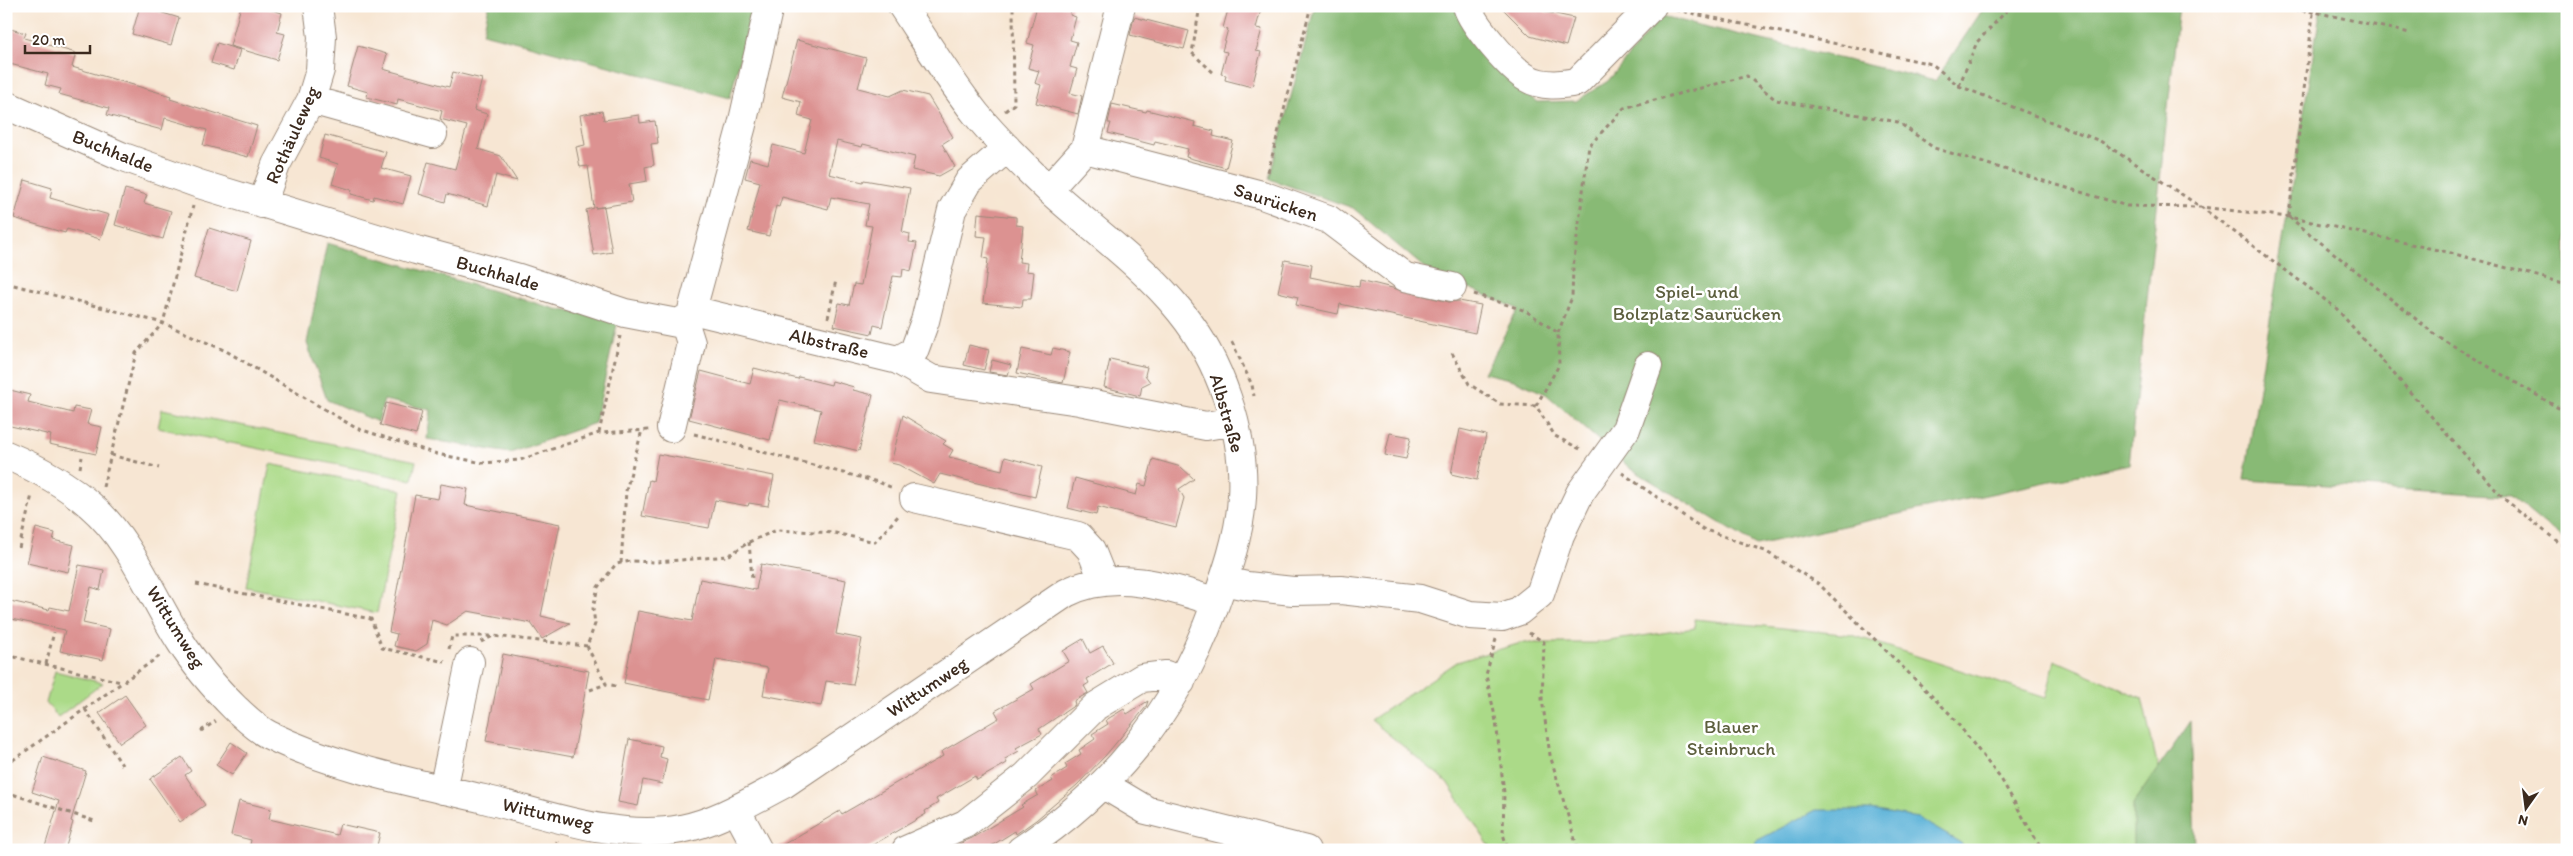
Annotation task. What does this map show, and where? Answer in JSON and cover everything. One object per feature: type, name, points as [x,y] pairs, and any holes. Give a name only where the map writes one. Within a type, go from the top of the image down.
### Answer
[{"type":"street","name":"Rothäuleweg","points":[[262,204],[276,165],[312,100],[320,70],[322,37],[318,6]]},
{"type":"street","points":[[671,428],[692,343],[688,316],[742,125],[769,6]]},
{"type":"street","name":"Albstraße","points":[[902,6],[952,81],[988,127],[1049,189],[1117,249],[1181,311],[1210,358],[1234,421],[1242,473],[1242,499],[1219,592],[1201,642],[1165,710],[1104,785],[1045,834],[1021,850]]},
{"type":"street","points":[[1049,189],[1085,149],[1121,6]]},
{"type":"street","points":[[1467,6],[1487,40],[1527,78],[1544,84],[1577,82],[1660,7]]},
{"type":"street","points":[[312,100],[433,134]]},
{"type":"street","name":"Buchhalde","points":[[6,105],[121,156],[198,184],[262,204],[520,278],[625,312],[664,322],[677,323],[688,316]]},
{"type":"street","points":[[898,360],[914,352],[925,321],[952,210],[960,194],[969,181],[1008,148]]},
{"type":"street","name":"Saurücken","points":[[1085,149],[1262,195],[1328,219],[1405,277],[1452,287]]},
{"type":"street","name":"Albstraße","points":[[688,316],[822,342],[898,360],[931,379],[1079,402],[1206,426],[1234,421]]},
{"type":"street","points":[[1502,618],[1519,611],[1540,594],[1560,535],[1580,493],[1605,461],[1626,429],[1648,366]]},
{"type":"street","name":"Wittumweg","points":[[6,455],[59,481],[91,506],[122,544],[155,594],[180,642],[204,674],[235,708],[268,734],[340,764],[572,821],[630,831],[681,829],[736,810],[784,784],[1066,593],[1084,584],[1103,580],[1136,581],[1189,593],[1219,592],[1247,586],[1292,591],[1341,590],[1420,599],[1470,615],[1502,618]]},
{"type":"street","points":[[914,498],[1078,536],[1091,550],[1103,580]]},
{"type":"street","points":[[443,790],[470,665]]},
{"type":"street","points":[[906,850],[971,819],[1026,776],[1096,706],[1142,678],[1166,675],[1181,682]]},
{"type":"street","points":[[1104,785],[1146,810],[1306,850]]},
{"type":"street","points":[[736,810],[758,850]]},
{"type":"path","points":[[988,127],[1014,104],[1013,6]]},
{"type":"path","points":[[1200,6],[1192,53],[1216,74]]},
{"type":"path","points":[[1262,195],[1311,6]]},
{"type":"path","points":[[1959,86],[1977,42],[2011,6]]},
{"type":"path","points":[[2262,6],[2315,12],[2410,33]]},
{"type":"path","points":[[2289,216],[2315,12],[2314,6]]},
{"type":"path","points":[[1660,7],[1932,64],[1959,86],[2100,141],[2202,207],[2336,308],[2503,498],[2567,549]]},
{"type":"path","points":[[1536,406],[1559,365],[1558,333],[1572,297],[1573,268],[1589,146],[1624,108],[1747,76],[1776,100],[1898,122],[1934,148],[2127,206],[2202,207],[2289,216],[2451,253],[2567,284]]},
{"type":"path","points":[[91,506],[102,491],[136,353],[163,323],[198,184]]},
{"type":"path","points":[[2289,216],[2437,336],[2567,413]]},
{"type":"path","points":[[822,342],[836,280]]},
{"type":"path","points":[[6,283],[163,323],[226,351],[356,428],[438,454],[483,463],[520,460],[599,433],[671,428],[878,482],[914,498],[875,542],[835,533],[777,530],[748,542],[728,556],[616,564],[598,586],[592,608],[595,624],[587,646],[606,684]]},
{"type":"path","points":[[1452,287],[1526,311],[1558,333]]},
{"type":"path","points":[[599,433],[625,312]]},
{"type":"path","points":[[1452,353],[1470,384],[1500,404],[1536,406]]},
{"type":"path","points":[[1536,406],[1555,436],[1605,461],[1703,529],[1765,551],[1819,584],[1950,714],[2002,779],[2042,850]]},
{"type":"path","points":[[621,563],[626,491],[642,430]]},
{"type":"path","points":[[111,455],[159,468]]},
{"type":"path","points":[[19,548],[38,470]]},
{"type":"path","points":[[748,542],[752,578]]},
{"type":"path","points":[[196,584],[371,619],[382,648],[470,665],[480,643],[493,636],[587,646]]},
{"type":"path","points":[[1508,850],[1503,834],[1504,792],[1496,721],[1486,675],[1502,618],[1544,642],[1542,699],[1550,755],[1578,850]]},
{"type":"path","points":[[46,664],[54,632]]},
{"type":"path","points":[[6,765],[180,642]]},
{"type":"path","points":[[6,655],[122,682]]},
{"type":"path","points":[[590,690],[606,684],[616,686]]},
{"type":"path","points":[[85,709],[122,765]]},
{"type":"path","points":[[6,792],[94,821]]},
{"type":"path","points":[[872,845],[875,850]]},
{"type":"green space","points":[[489,6],[753,6],[730,98],[483,33]]},
{"type":"green space","name":"Spiel- und Bolzplatz Saurücken","points":[[1315,6],[1454,6],[1475,44],[1518,88],[1537,102],[1576,101],[1608,81],[1661,16],[1935,81],[1985,6],[2179,6],[2129,464],[1756,545],[1630,468],[1546,394],[1514,380],[1484,373],[1518,309],[1427,270],[1353,208],[1269,179]]},
{"type":"green space","points":[[2321,6],[2567,6],[2567,543],[2510,496],[2244,480]]},
{"type":"green space","points":[[327,243],[556,309],[618,320],[595,423],[510,453],[427,439],[431,410],[384,400],[378,422],[327,400],[307,343]]},
{"type":"green space","points":[[162,409],[416,461],[412,480],[158,428]]},
{"type":"green space","points":[[270,464],[402,490],[377,613],[246,587]]},
{"type":"green space","name":"Blauer Steinbruch","points":[[1694,619],[1852,635],[2046,698],[2055,660],[2142,698],[2177,850],[1492,850],[1447,782],[1371,720],[1457,662],[1521,643],[1596,643],[1695,628]]},
{"type":"green space","points":[[55,671],[103,683],[58,717],[46,703]]},
{"type":"green space","points":[[2191,721],[2195,850],[2133,850],[2133,804]]},
{"type":"water","points":[[1816,810],[1870,810],[1918,818],[1961,843],[1965,850],[1754,850],[1756,841]]},
{"type":"building","points":[[140,6],[179,18],[171,45],[132,34]]},
{"type":"building","points":[[241,6],[259,6],[282,13],[277,32],[285,34],[277,60],[230,46]]},
{"type":"building","points":[[1037,6],[1072,6],[1070,15],[1076,17],[1070,40],[1077,42],[1070,67],[1077,69],[1070,93],[1082,96],[1078,114],[1036,103],[1041,85],[1035,83],[1039,71],[1028,68],[1034,45],[1027,43]]},
{"type":"building","points":[[1229,6],[1262,6],[1256,28],[1262,29],[1256,51],[1261,52],[1252,87],[1225,80],[1226,75],[1221,74],[1227,52],[1222,51],[1228,29],[1223,28]]},
{"type":"building","points":[[1500,6],[1540,6],[1546,12],[1574,18],[1566,46],[1530,36]]},
{"type":"building","points":[[1134,17],[1189,31],[1184,49],[1130,35]]},
{"type":"building","points":[[6,28],[26,33],[24,38],[76,53],[72,67],[171,96],[170,99],[257,126],[248,157],[203,145],[207,130],[165,118],[162,130],[107,115],[109,108],[59,94],[61,89],[45,85],[48,74],[6,63]]},
{"type":"building","points":[[797,40],[866,58],[858,88],[890,96],[903,90],[928,96],[953,137],[942,144],[955,167],[939,176],[912,170],[915,157],[863,144],[862,147],[837,141],[829,174],[863,182],[864,180],[910,188],[902,232],[910,234],[909,242],[917,243],[911,271],[903,269],[902,277],[893,276],[882,327],[874,325],[872,334],[834,326],[839,303],[849,305],[854,284],[861,285],[872,226],[865,225],[869,204],[831,197],[828,209],[782,197],[779,207],[776,206],[769,236],[748,231],[760,182],[745,178],[750,159],[768,164],[773,145],[804,153],[812,120],[798,116],[801,102],[782,97]]},
{"type":"building","points":[[217,43],[240,50],[234,70],[211,63]]},
{"type":"building","points":[[358,46],[387,54],[383,69],[449,87],[453,72],[482,79],[474,110],[487,114],[478,149],[501,156],[517,181],[496,175],[488,206],[447,194],[445,202],[419,194],[428,162],[455,169],[467,126],[440,119],[442,111],[398,99],[397,105],[367,97],[368,92],[347,86]]},
{"type":"building","points":[[1112,104],[1146,112],[1147,110],[1195,122],[1194,126],[1214,131],[1213,136],[1233,141],[1226,168],[1186,157],[1188,149],[1155,141],[1154,145],[1108,133],[1111,123],[1108,123]]},
{"type":"building","points":[[602,111],[604,120],[639,115],[640,123],[655,121],[658,143],[651,144],[654,165],[645,167],[647,181],[629,184],[632,202],[595,208],[604,207],[612,252],[594,255],[586,210],[594,208],[588,166],[580,167],[576,147],[585,145],[580,115]]},
{"type":"building","points":[[325,135],[386,152],[381,168],[411,176],[403,204],[374,196],[373,200],[351,194],[352,190],[332,184],[338,164],[319,158]]},
{"type":"building","points":[[25,180],[52,188],[50,198],[109,215],[100,239],[67,229],[65,233],[14,218]]},
{"type":"building","points":[[125,189],[147,195],[144,203],[171,211],[163,239],[115,225]]},
{"type":"building","points":[[978,213],[1016,217],[1016,225],[1023,226],[1019,262],[1027,263],[1026,271],[1034,272],[1031,299],[1023,299],[1022,307],[983,303],[988,259],[983,258],[986,237],[976,236]]},
{"type":"building","points":[[209,228],[251,241],[237,291],[194,278]]},
{"type":"building","points":[[1285,260],[1312,265],[1310,277],[1359,287],[1360,280],[1449,302],[1459,301],[1481,305],[1475,333],[1340,304],[1338,314],[1296,305],[1298,297],[1278,292]]},
{"type":"building","points":[[969,345],[989,350],[984,370],[964,365]]},
{"type":"building","points":[[1053,348],[1070,352],[1063,383],[1017,373],[1022,349],[1051,355]]},
{"type":"building","points":[[1110,359],[1147,367],[1145,375],[1150,382],[1142,386],[1140,396],[1104,387]]},
{"type":"building","points":[[992,360],[1011,365],[1008,375],[989,372]]},
{"type":"building","points":[[754,368],[831,385],[832,381],[854,387],[853,390],[873,395],[859,451],[814,440],[821,410],[780,400],[770,440],[689,419],[701,371],[750,384]]},
{"type":"building","points":[[6,389],[30,395],[28,402],[73,413],[74,407],[91,410],[87,424],[102,427],[96,454],[49,444],[51,435],[6,425]]},
{"type":"building","points":[[386,403],[422,412],[416,435],[380,425]]},
{"type":"building","points":[[903,415],[946,441],[943,444],[953,450],[949,457],[1002,470],[1005,457],[1042,467],[1035,497],[940,474],[934,484],[899,465],[891,463]]},
{"type":"building","points":[[1460,429],[1486,435],[1477,480],[1451,474]]},
{"type":"building","points":[[1390,433],[1411,437],[1406,459],[1385,455]]},
{"type":"building","points":[[658,454],[774,476],[768,506],[749,503],[748,506],[715,500],[709,528],[642,516],[649,480],[653,481]]},
{"type":"building","points":[[1153,459],[1181,467],[1194,479],[1179,489],[1184,498],[1176,527],[1098,507],[1096,515],[1068,508],[1075,478],[1136,495],[1139,484],[1146,486]]},
{"type":"building","points":[[441,484],[468,489],[465,505],[560,524],[541,616],[570,623],[542,639],[531,623],[468,611],[447,625],[432,620],[427,644],[416,651],[394,646],[397,634],[389,632],[415,495],[438,499]]},
{"type":"building","points":[[36,528],[55,533],[53,540],[74,545],[68,572],[27,563]]},
{"type":"building","points":[[761,564],[846,580],[836,634],[862,639],[853,685],[826,681],[821,706],[763,695],[768,668],[716,659],[708,700],[624,683],[638,611],[692,621],[700,579],[756,590]]},
{"type":"building","points":[[79,565],[104,570],[100,590],[91,587],[83,623],[110,629],[103,660],[60,651],[65,630],[6,618],[6,600],[49,610],[50,607],[69,611]]},
{"type":"building","points":[[1083,639],[1090,653],[1103,646],[1113,663],[1087,679],[1089,683],[1084,686],[1088,693],[1074,701],[1075,705],[1039,729],[1042,734],[1016,748],[1019,751],[1005,759],[1007,763],[977,780],[975,776],[936,799],[938,803],[925,811],[926,814],[864,850],[774,850],[840,811],[842,814],[943,756],[941,752],[999,718],[995,711],[1034,689],[1031,684],[1069,661],[1063,651]]},
{"type":"building","points":[[503,654],[589,671],[573,757],[486,741]]},
{"type":"building","points":[[125,695],[146,725],[120,743],[99,713]]},
{"type":"building","points":[[1148,701],[1146,707],[1105,756],[1077,785],[1036,820],[1016,834],[1015,831],[991,846],[993,850],[946,850],[972,838],[1023,807],[1021,805],[1038,795],[1036,791],[1053,781],[1051,778],[1067,768],[1065,764],[1081,754],[1079,750],[1095,739],[1092,734],[1108,724],[1106,720],[1124,709],[1127,714]]},
{"type":"building","points":[[629,739],[662,746],[660,757],[667,759],[662,784],[643,780],[638,806],[618,802]]},
{"type":"building","points":[[231,742],[247,753],[232,775],[216,765]]},
{"type":"building","points":[[43,757],[86,771],[71,821],[73,822],[65,850],[44,850],[59,801],[32,792]]},
{"type":"building","points":[[182,757],[191,771],[185,775],[205,805],[180,822],[150,779]]},
{"type":"building","points":[[239,801],[271,809],[269,819],[337,835],[340,824],[380,833],[376,850],[249,850],[251,840],[231,835]]}]
